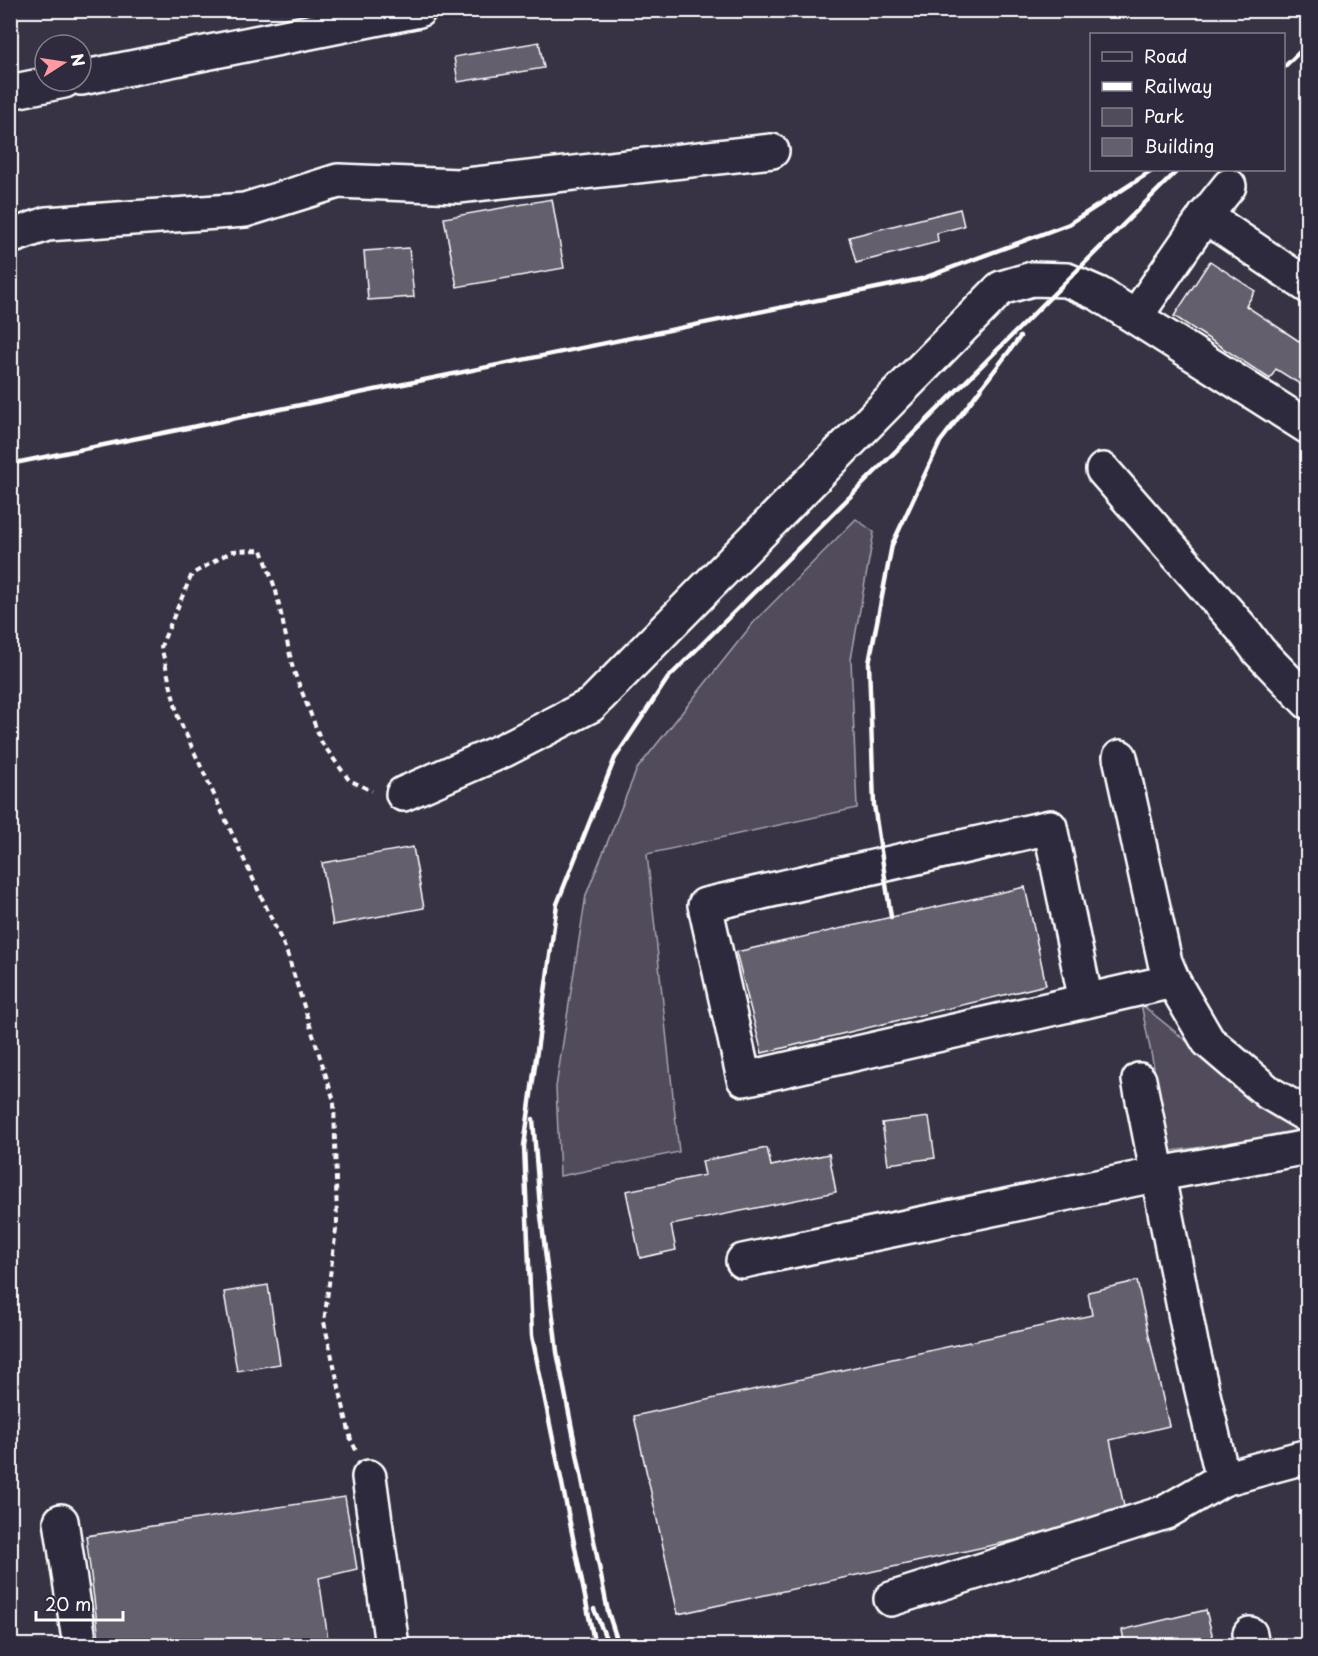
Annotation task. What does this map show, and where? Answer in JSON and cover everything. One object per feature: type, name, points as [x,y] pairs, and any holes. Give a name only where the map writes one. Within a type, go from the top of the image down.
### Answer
[{"type":"street","points":[[93,76],[419,10]]},
{"type":"street","points":[[10,92],[33,87]]},
{"type":"street","points":[[10,237],[47,224],[245,210],[338,181],[458,186],[772,151]]},
{"type":"street","points":[[1136,316],[1228,186]]},
{"type":"street","points":[[1206,216],[1308,285]]},
{"type":"street","points":[[404,794],[504,750],[591,705],[1001,288],[1032,279],[1067,280],[1099,294],[1308,427]]},
{"type":"street","points":[[1103,470],[1259,651],[1308,702]]},
{"type":"street","points":[[1119,757],[1165,962],[1173,981],[1208,1041],[1269,1093],[1308,1116]]},
{"type":"street","points":[[1086,1001],[1050,827],[705,905],[744,1079],[1086,1001],[1173,981]]},
{"type":"street","points":[[1139,1080],[1191,1343],[1223,1479]]},
{"type":"street","points":[[744,1261],[1159,1174],[1308,1147]]},
{"type":"street","points":[[891,1599],[1166,1512],[1223,1479],[1308,1456]]},
{"type":"street","points":[[369,1477],[392,1646]]},
{"type":"street","points":[[61,1521],[80,1646]]},
{"type":"path","points":[[369,1477],[351,1440],[324,1322],[337,1221],[334,1101],[286,950],[178,717],[161,646],[192,574],[232,551],[262,550],[276,591],[293,669],[322,743],[349,780],[372,791],[404,794]]},
{"type":"green space","points":[[856,519],[874,532],[851,659],[857,808],[647,854],[679,1152],[560,1176],[556,1087],[586,895],[637,769],[754,622]]},
{"type":"green space","points":[[1141,1004],[1302,1135],[1171,1151]]},
{"type":"building","points":[[539,42],[544,68],[458,82],[454,57]]},
{"type":"building","points":[[552,199],[564,268],[457,287],[444,218]]},
{"type":"building","points":[[960,209],[964,226],[937,233],[938,242],[856,263],[849,237]]},
{"type":"building","points":[[409,248],[414,297],[368,300],[364,251]]},
{"type":"building","points":[[1210,261],[1255,291],[1246,306],[1308,347],[1308,379],[1303,386],[1276,369],[1270,379],[1174,316]]},
{"type":"building","points":[[413,847],[424,908],[333,925],[322,863]]},
{"type":"building","points":[[1025,887],[1046,985],[762,1053],[736,952]]},
{"type":"building","points":[[929,1117],[935,1158],[888,1164],[882,1123]]},
{"type":"building","points":[[767,1148],[771,1166],[829,1154],[836,1192],[671,1225],[676,1250],[640,1258],[626,1191],[705,1175],[702,1161]]},
{"type":"building","points":[[1137,1281],[1169,1426],[1110,1440],[1126,1516],[678,1614],[634,1416],[1092,1315],[1088,1292]]},
{"type":"building","points":[[268,1285],[280,1364],[237,1371],[224,1292]]},
{"type":"building","points":[[345,1497],[357,1569],[319,1578],[329,1646],[100,1646],[86,1536]]},
{"type":"building","points":[[1206,1610],[1215,1646],[1125,1646],[1122,1630]]},
{"type":"railway","points":[[1285,66],[1308,44]]},
{"type":"railway","points":[[10,464],[921,279],[1069,224],[1151,171]]},
{"type":"railway","points":[[595,1646],[532,1336],[524,1146],[557,904],[615,758],[668,678],[1177,171]]},
{"type":"railway","points":[[891,917],[874,805],[869,663],[892,545],[940,442],[1020,337]]},
{"type":"railway","points":[[533,1119],[540,1207],[557,1352],[608,1612],[619,1646]]},
{"type":"railway","points":[[594,1609],[609,1646]]}]
